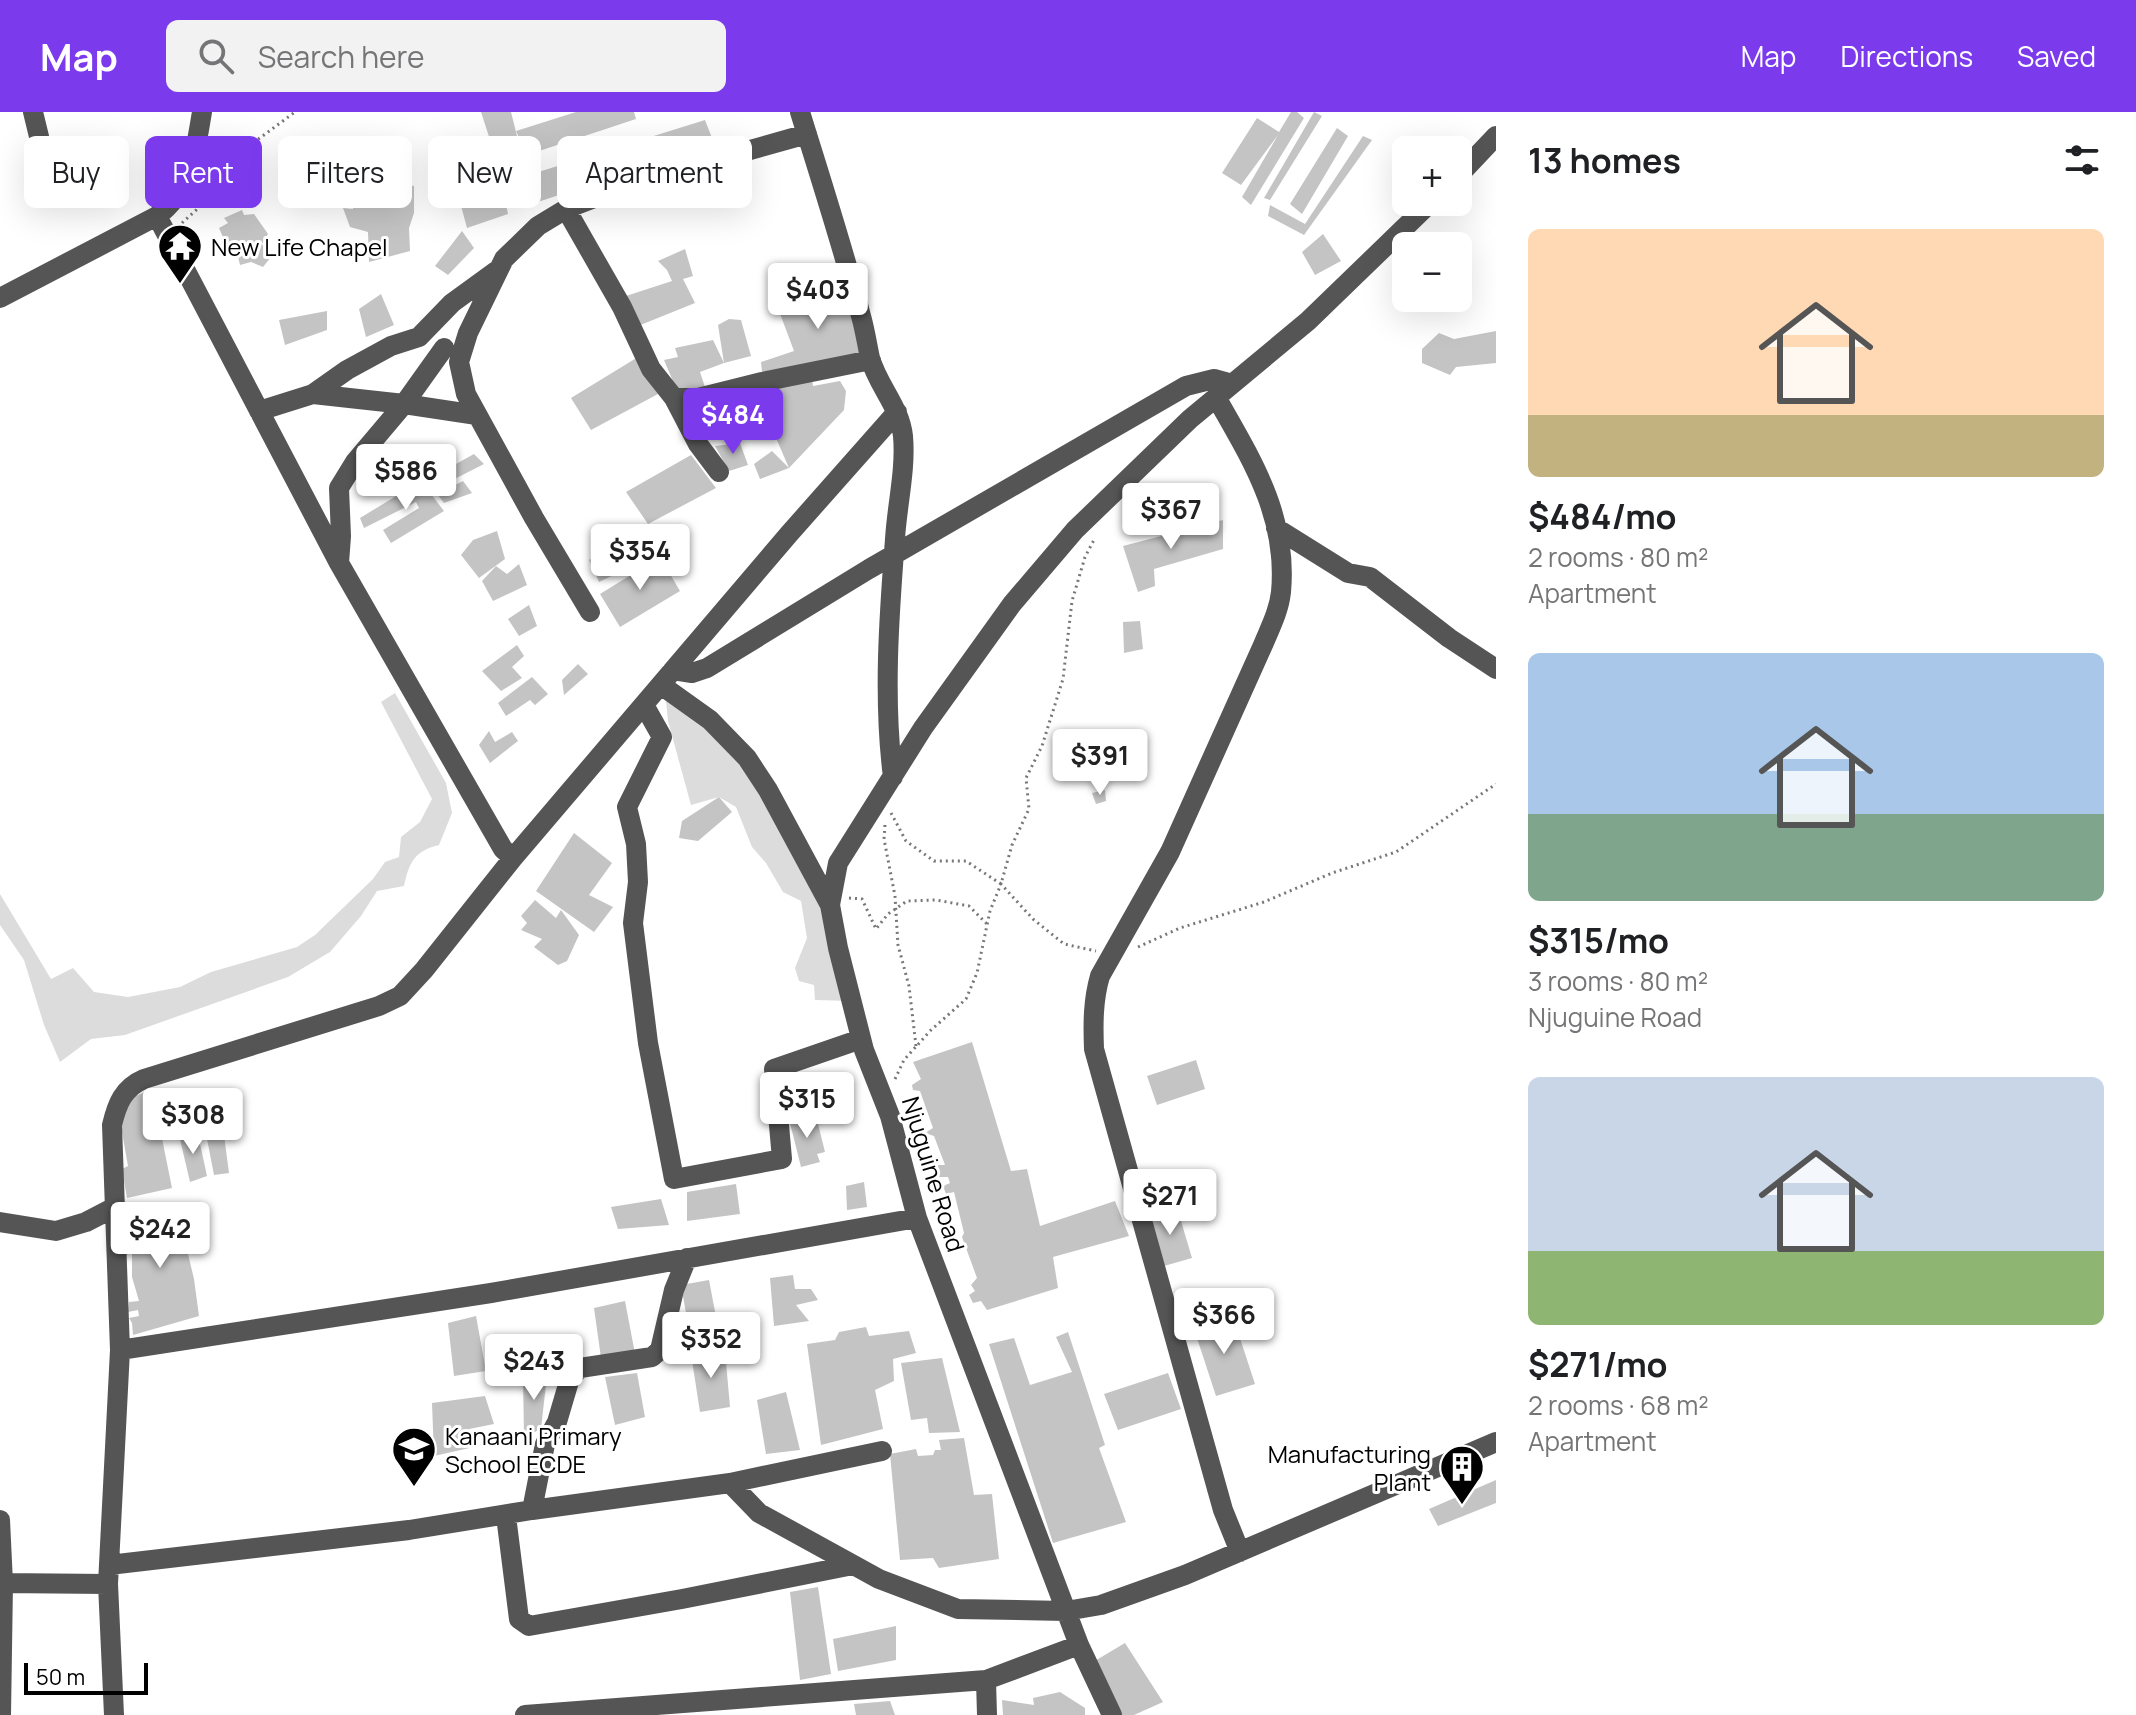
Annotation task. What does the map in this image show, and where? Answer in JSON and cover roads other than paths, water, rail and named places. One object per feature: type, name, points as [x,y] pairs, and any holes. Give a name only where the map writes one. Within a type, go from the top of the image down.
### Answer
[{"type":"street","points":[[33,112],[39,136]]},
{"type":"street","points":[[0,298],[157,216],[171,205],[183,190],[191,171],[202,112]]},
{"type":"street","points":[[800,112],[862,317],[871,360],[882,390],[897,412],[903,434],[894,555],[889,701],[893,777]]},
{"type":"street","points":[[339,563],[339,488],[355,462],[404,404],[452,355],[468,333],[504,259],[538,226],[566,209],[636,182],[807,134]]},
{"type":"street","points":[[1472,161],[1496,136]]},
{"type":"street","points":[[566,209],[622,307],[651,369],[674,398],[698,444],[719,472]]},
{"type":"street","points":[[157,216],[339,563],[503,849],[513,858]]},
{"type":"street","points":[[831,901],[838,863],[923,728],[1012,604],[1075,530],[1190,419],[1308,321],[1417,216]]},
{"type":"street","points":[[259,411],[313,394],[347,370],[391,346],[419,337],[452,303],[499,269]]},
{"type":"street","points":[[425,330],[452,355],[477,415],[590,612]]},
{"type":"street","points":[[674,398],[698,398],[871,360]]},
{"type":"street","points":[[667,678],[707,668],[894,555],[1186,386],[1214,379],[1224,391],[1268,493],[1276,528],[1281,593],[1275,616],[1170,852],[1100,976],[1095,992],[1094,1049],[1223,1510],[1240,1552]]},
{"type":"street","points":[[313,394],[477,415]]},
{"type":"street","points":[[114,1715],[108,1575],[120,1350],[112,1125],[117,1104],[133,1084],[379,1006],[400,996],[513,858],[897,412]]},
{"type":"street","points":[[1276,528],[1348,573],[1370,577],[1449,638],[1496,669]]},
{"type":"street","name":"Njuguine Road","points":[[667,678],[747,758],[831,901],[838,948],[861,1039],[884,1100],[917,1218],[1079,1645],[1112,1715]]},
{"type":"street","points":[[644,705],[662,737],[627,807],[636,844],[638,882],[633,923],[648,1043],[674,1179],[782,1159],[774,1069],[786,1062],[861,1039]]},
{"type":"street","points":[[0,1222],[56,1231],[86,1222],[115,1207]]},
{"type":"street","points":[[120,1350],[491,1293],[917,1218]]},
{"type":"street","points":[[532,1510],[545,1444],[557,1422],[570,1378],[580,1368],[652,1357],[660,1350],[674,1290],[687,1258]]},
{"type":"street","points":[[730,1483],[759,1513],[879,1579],[958,1609],[1066,1611],[1101,1605],[1185,1575],[1496,1442]]},
{"type":"street","points":[[2,1583],[108,1575],[730,1483],[882,1451]]},
{"type":"street","points":[[506,1516],[519,1619],[529,1626],[853,1565]]},
{"type":"street","points":[[0,1520],[1,1703]]},
{"type":"street","points":[[525,1715],[986,1680],[1079,1645]]},
{"type":"street","points":[[986,1680],[987,1715]]},
{"type":"place","name":"New Life Chapel","points":[[180,285]]},
{"type":"place","name":"Kanaani Primary School ECDE","points":[[414,1488]]},
{"type":"place","name":"Manufacturing Plant","points":[[1462,1506]]}]
